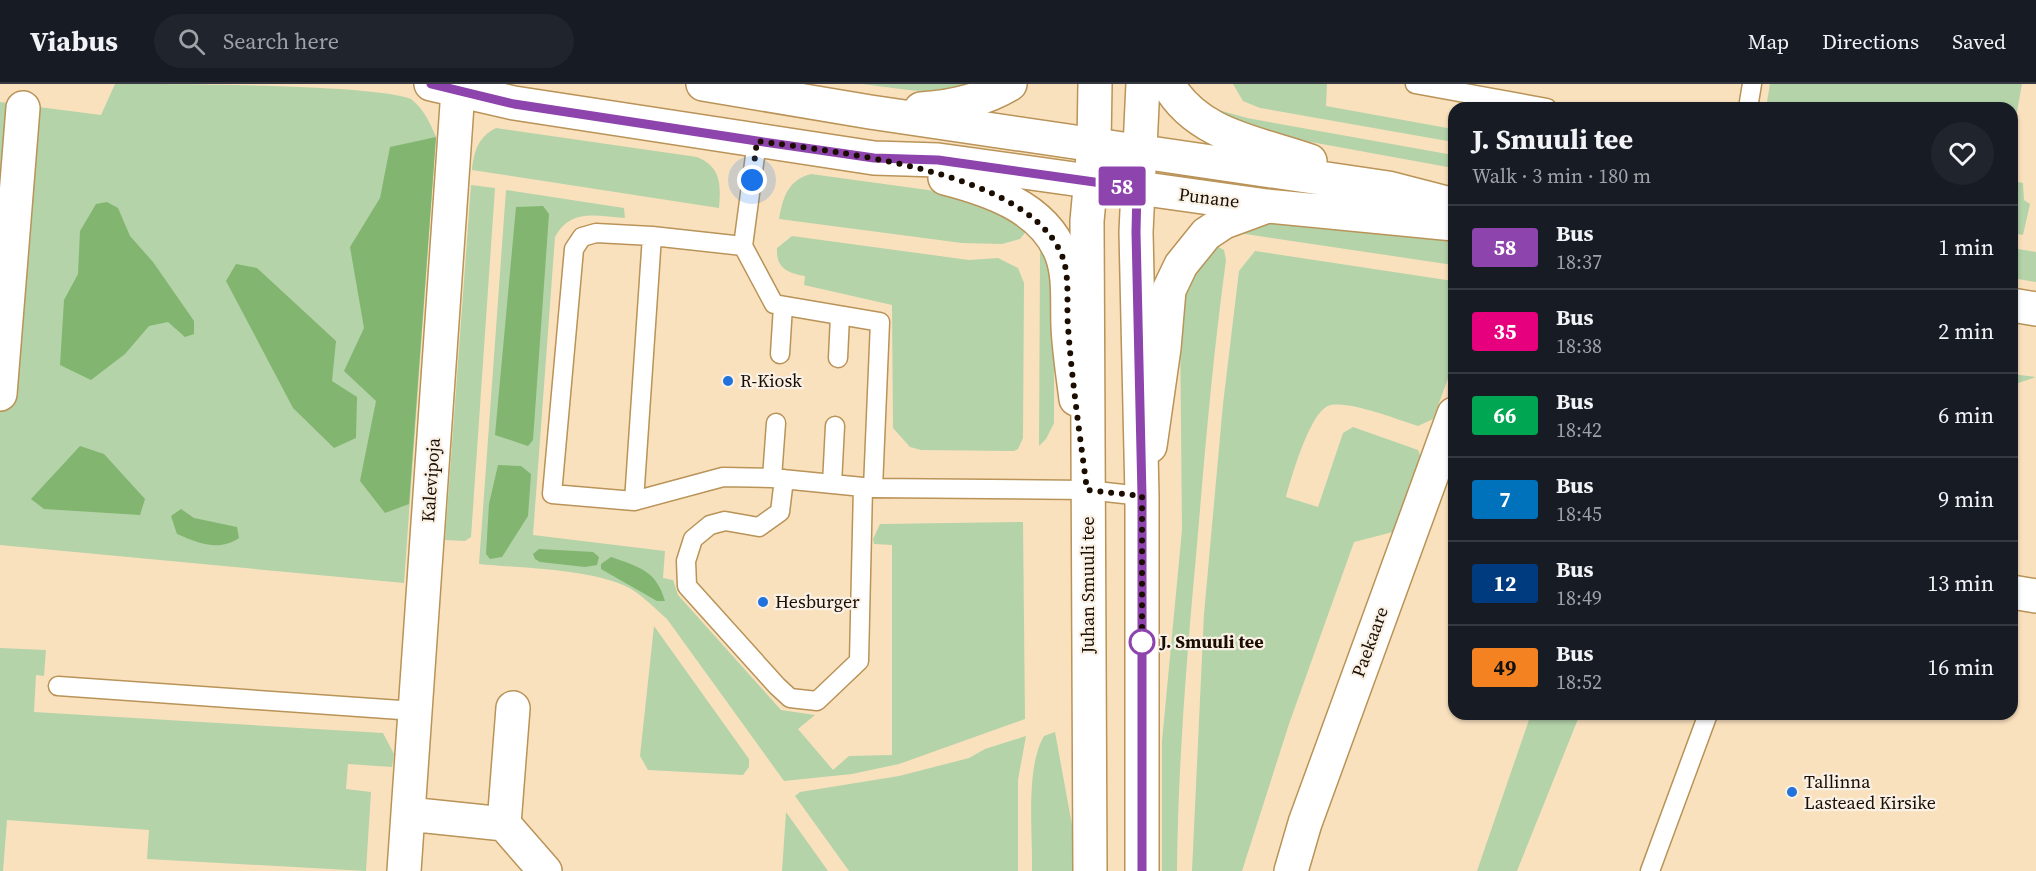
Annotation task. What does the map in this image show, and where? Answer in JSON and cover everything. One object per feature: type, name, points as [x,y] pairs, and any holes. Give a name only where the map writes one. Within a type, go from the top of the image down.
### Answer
[{"type":"main road","name":"Punane","points":[[703,84],[1140,153],[1388,188],[1448,204]]},
{"type":"main road","points":[[870,112],[951,107],[998,91],[1010,84]]},
{"type":"main road","name":"Juhan Smuuli tee","points":[[1090,871],[1087,221],[1094,145],[1095,84]]},
{"type":"main road","points":[[1142,871],[1142,496],[1136,232],[1143,84]]},
{"type":"main road","points":[[1168,84],[1174,96],[1215,129],[1238,140],[1284,152],[1388,188]]},
{"type":"main road","name":"Punane","points":[[445,87],[515,94],[757,141],[874,158],[938,160],[1267,206],[1448,223]]},
{"type":"main road","name":"Kalevipoja","points":[[404,871],[415,711],[445,87]]},
{"type":"main road","points":[[0,394],[23,108]]},
{"type":"main road","points":[[874,158],[981,187],[1001,196],[1044,227],[1060,250],[1066,268],[1068,328],[1087,490]]},
{"type":"main road","points":[[1142,496],[1163,357],[1169,290],[1181,265],[1206,234],[1224,222],[1267,206]]},
{"type":"main road","points":[[2018,306],[2036,309]]},
{"type":"main road","name":"Paekaare","points":[[1291,871],[1309,812],[1448,440]]},
{"type":"main road","points":[[2018,593],[2036,596]]},
{"type":"main road","points":[[504,825],[513,708]]},
{"type":"main road","points":[[408,814],[504,825],[545,871]]},
{"type":"lane","points":[[1415,84],[1514,102]]},
{"type":"lane","points":[[1749,102],[1752,84]]},
{"type":"lane","points":[[757,141],[743,246],[774,304],[880,322],[859,661],[817,701],[790,698],[687,586],[686,561],[693,539],[710,525],[725,521],[759,527],[780,512],[776,423]]},
{"type":"lane","points":[[743,246],[596,232],[582,237],[574,249],[552,494],[634,501],[723,477],[778,478],[868,488],[1087,490],[1142,496]]},
{"type":"lane","points":[[634,501],[652,236]]},
{"type":"lane","points":[[780,354],[783,306]]},
{"type":"lane","points":[[838,358],[840,316]]},
{"type":"lane","points":[[832,484],[835,426]]},
{"type":"lane","points":[[58,686],[415,711]]},
{"type":"lane","points":[[1650,871],[1706,720]]},
{"type":"green space","points":[[115,84],[270,86],[357,90],[411,99],[426,116],[436,137],[404,583],[0,545],[0,102],[101,115]]},
{"type":"green space","points":[[862,84],[973,84],[932,91]]},
{"type":"green space","points":[[1233,84],[1327,84],[1326,106],[1448,128],[1448,141],[1260,108],[1243,101]]},
{"type":"green space","points":[[1770,84],[2022,84],[2018,106],[2018,102],[1767,102]]},
{"type":"green space","points":[[1215,109],[1247,118],[1448,154],[1448,167],[1256,132]]},
{"type":"green space","points":[[496,128],[697,157],[711,166],[718,177],[719,208],[472,170],[478,145]]},
{"type":"green space","points":[[436,137],[409,504],[385,513],[360,481],[376,401],[344,371],[364,328],[350,247],[380,198],[390,147]]},
{"type":"green space","points":[[811,174],[957,194],[1029,228],[1020,239],[1002,244],[962,243],[779,219],[788,190],[797,180]]},
{"type":"green space","points":[[2018,182],[2023,183],[2024,200],[2030,204],[2023,235],[2018,234]]},
{"type":"green space","points":[[471,185],[495,188],[471,537],[465,541],[445,540]]},
{"type":"green space","points":[[506,190],[624,208],[625,218],[594,215],[577,218],[561,228],[555,237],[533,535],[665,551],[663,578],[673,580],[678,595],[781,710],[815,715],[798,729],[833,770],[849,756],[892,755],[892,545],[874,544],[873,539],[880,524],[1023,522],[1025,719],[899,764],[852,774],[784,781],[667,619],[638,594],[625,586],[603,578],[550,570],[479,564]]},
{"type":"green space","points":[[107,202],[118,208],[130,236],[153,262],[194,321],[194,334],[185,337],[168,322],[149,326],[125,354],[91,380],[60,365],[64,300],[78,274],[80,231],[96,204]]},
{"type":"green space","points":[[543,206],[549,214],[533,440],[528,446],[495,435],[516,207]]},
{"type":"green space","points":[[1279,219],[1448,239],[1448,264],[1232,232]]},
{"type":"green space","points":[[792,236],[969,260],[998,258],[1018,268],[1024,283],[1023,438],[1018,449],[1014,451],[921,450],[910,447],[893,428],[892,305],[804,285],[805,276],[788,271],[778,260],[777,248]]},
{"type":"green space","points":[[1215,245],[1224,250],[1226,260],[1210,402],[1190,626],[1181,748],[1177,871],[1162,871],[1162,741],[1182,530],[1180,321],[1187,282]]},
{"type":"green space","points":[[1042,246],[1054,275],[1054,423],[1046,439],[1039,446],[1040,254]]},
{"type":"green space","points":[[2018,249],[2036,252],[2036,282],[2018,279]]},
{"type":"green space","points":[[1255,251],[1448,280],[1448,378],[1433,419],[1418,426],[1359,408],[1336,405],[1328,406],[1321,411],[1308,433],[1286,497],[1318,507],[1343,433],[1353,427],[1418,450],[1421,458],[1393,532],[1354,542],[1289,724],[1242,871],[1192,871],[1204,614],[1223,404],[1239,271]]},
{"type":"green space","points":[[236,264],[257,268],[336,341],[332,381],[357,397],[356,438],[334,448],[293,408],[226,281]]},
{"type":"green space","points":[[2018,375],[2036,377],[2018,383]]},
{"type":"green space","points":[[80,446],[104,454],[145,499],[140,515],[44,509],[31,499]]},
{"type":"green space","points":[[498,465],[521,466],[531,474],[528,516],[502,557],[490,559],[486,554],[489,504]]},
{"type":"green space","points":[[181,509],[194,518],[237,527],[239,538],[224,545],[208,545],[177,534],[171,516]]},
{"type":"green space","points":[[539,549],[593,552],[599,557],[597,565],[585,567],[540,562],[533,554]]},
{"type":"green space","points":[[611,557],[645,571],[657,582],[665,601],[657,601],[601,569],[601,564]]},
{"type":"green space","points":[[654,626],[749,759],[749,767],[743,775],[648,770],[640,756]]},
{"type":"green space","points":[[0,648],[46,650],[44,676],[36,675],[34,712],[383,733],[394,754],[392,767],[348,764],[346,789],[371,792],[366,871],[147,859],[149,830],[7,820],[3,871],[0,871]]},
{"type":"green space","points":[[1529,720],[1578,720],[1517,871],[1477,871]]},
{"type":"green space","points":[[1055,732],[1072,825],[1072,871],[1032,871],[1031,802],[1034,765],[1044,736]]},
{"type":"green space","points":[[1026,736],[1018,780],[1018,871],[849,871],[795,796],[800,792],[899,776],[969,758],[985,749]]},
{"type":"green space","points":[[786,812],[828,871],[782,871]]},
{"type":"bus line","name":"58","points":[[431,84],[514,104],[757,141],[874,158],[938,160],[1137,188],[1142,496],[1142,871]]},
{"type":"place","name":"R-Kiosk","points":[[728,381]]},
{"type":"place","name":"Hesburger","points":[[763,602]]},
{"type":"place","name":"J. Smuuli tee","points":[[1142,642]]},
{"type":"place","name":"Tallinna Lasteaed Kirsike","points":[[1792,792]]},
{"type":"route","points":[[752,180],[757,141],[874,158],[981,187],[1021,208],[1044,227],[1060,250],[1066,268],[1068,328],[1087,490],[1142,496],[1142,642]]}]
